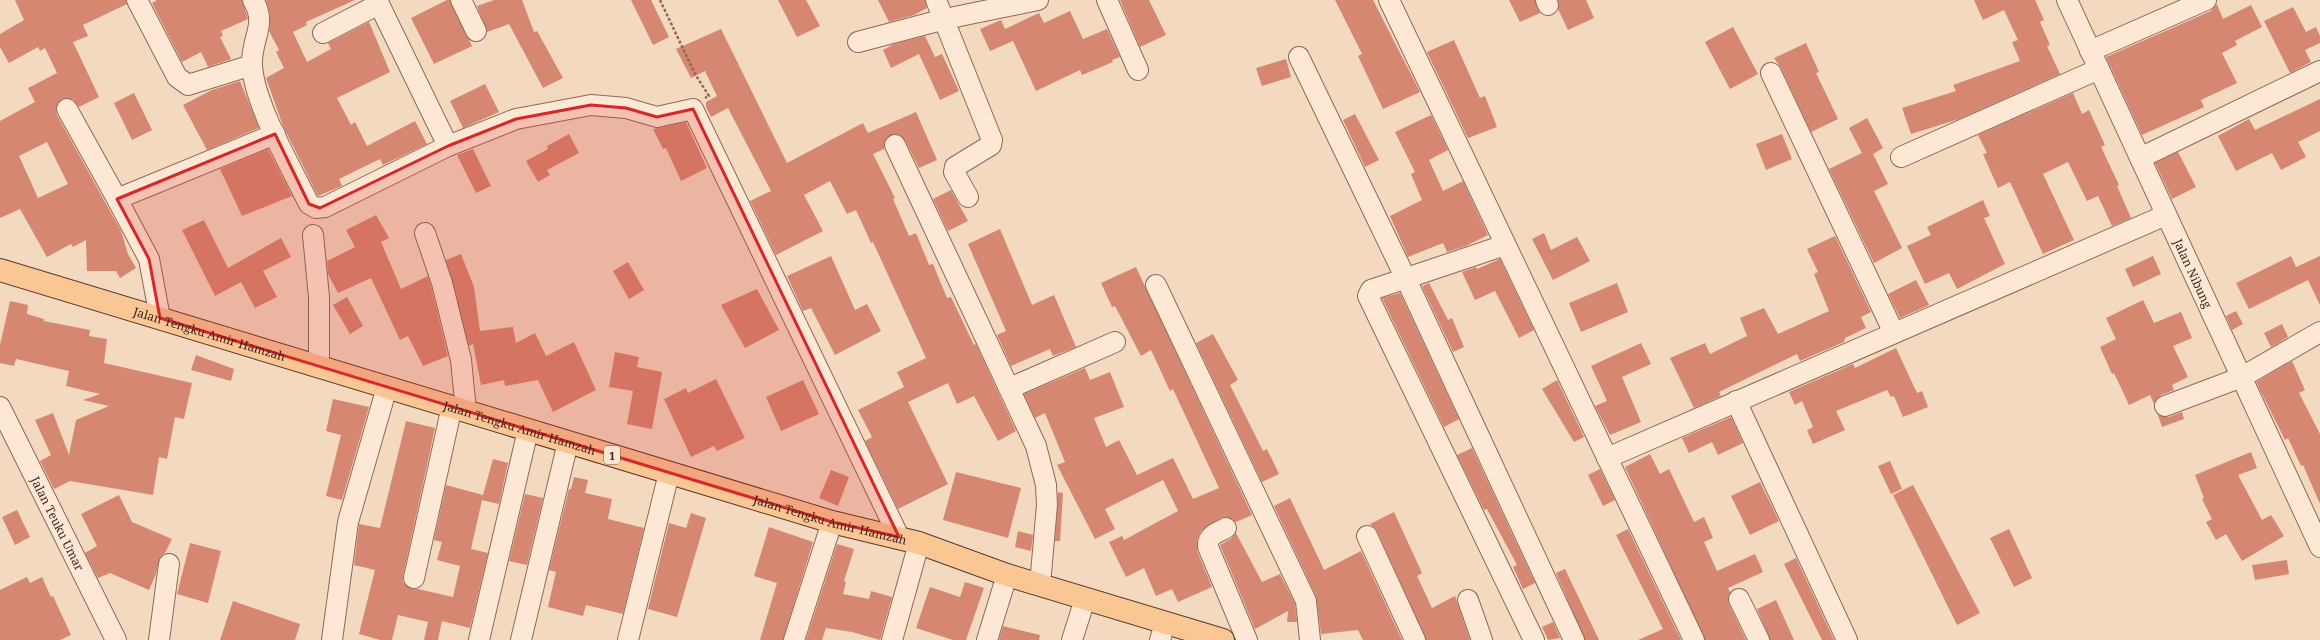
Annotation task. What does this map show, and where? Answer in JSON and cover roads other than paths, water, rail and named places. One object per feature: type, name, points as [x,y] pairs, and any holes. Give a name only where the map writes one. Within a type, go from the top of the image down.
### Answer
[{"type":"main road","name":"Jalan Tengku Amir Hamzah","points":[[0,269],[832,522],[909,540],[1006,575],[1085,599],[1163,632],[1223,640]]},
{"type":"street","points":[[137,0],[177,77],[182,82],[188,85],[252,65]]},
{"type":"street","points":[[253,0],[260,12],[261,19],[252,48],[254,84],[275,134],[309,204],[316,208],[325,207],[448,146],[516,119],[592,105],[626,108],[657,117],[693,109],[909,540],[892,640]]},
{"type":"street","points":[[461,0],[476,31]]},
{"type":"street","points":[[936,0],[992,140],[990,145],[955,167],[954,172],[968,197]]},
{"type":"street","points":[[858,42],[944,19],[1038,0]]},
{"type":"street","points":[[1107,0],[1138,70]]},
{"type":"street","points":[[1389,0],[1694,640]]},
{"type":"street","name":"Jalan Nibung","points":[[2067,0],[2320,546]]},
{"type":"street","points":[[2090,51],[2206,0]]},
{"type":"street","points":[[323,33],[378,2],[448,146]]},
{"type":"street","points":[[1299,57],[1406,279],[1574,640]]},
{"type":"street","points":[[1901,157],[2099,69]]},
{"type":"street","points":[[2140,158],[2320,71]]},
{"type":"street","points":[[1771,73],[1894,333]]},
{"type":"street","points":[[67,109],[149,258],[160,318]]},
{"type":"street","points":[[117,199],[275,134]]},
{"type":"street","points":[[895,145],[1036,446],[1046,485],[1040,585]]},
{"type":"street","points":[[1607,458],[2166,215]]},
{"type":"street","points":[[414,578],[459,409],[461,360],[442,283],[425,233]]},
{"type":"street","points":[[313,235],[319,297],[319,366]]},
{"type":"street","points":[[1505,245],[1371,290],[1368,296],[1534,640]]},
{"type":"street","points":[[1156,285],[1306,601],[1310,640]]},
{"type":"street","points":[[2165,406],[2242,377],[2320,332]]},
{"type":"street","points":[[1010,388],[1115,342]]},
{"type":"street","points":[[332,640],[348,522],[387,387]]},
{"type":"street","points":[[1736,401],[1847,640]]},
{"type":"street","name":"Jalan Teuku Umar","points":[[0,407],[116,640]]},
{"type":"street","points":[[479,640],[528,430]]},
{"type":"street","points":[[521,640],[568,442]]},
{"type":"street","points":[[628,640],[669,473]]},
{"type":"street","points":[[794,640],[832,522]]},
{"type":"street","points":[[1226,528],[1210,536],[1208,547],[1247,640]]},
{"type":"street","points":[[1367,536],[1415,640]]},
{"type":"street","points":[[159,640],[169,564]]},
{"type":"street","points":[[987,640],[1006,575]]},
{"type":"street","points":[[1072,640],[1085,599]]},
{"type":"street","points":[[1739,599],[1759,640]]},
{"type":"street","points":[[1468,600],[1482,640]]}]
